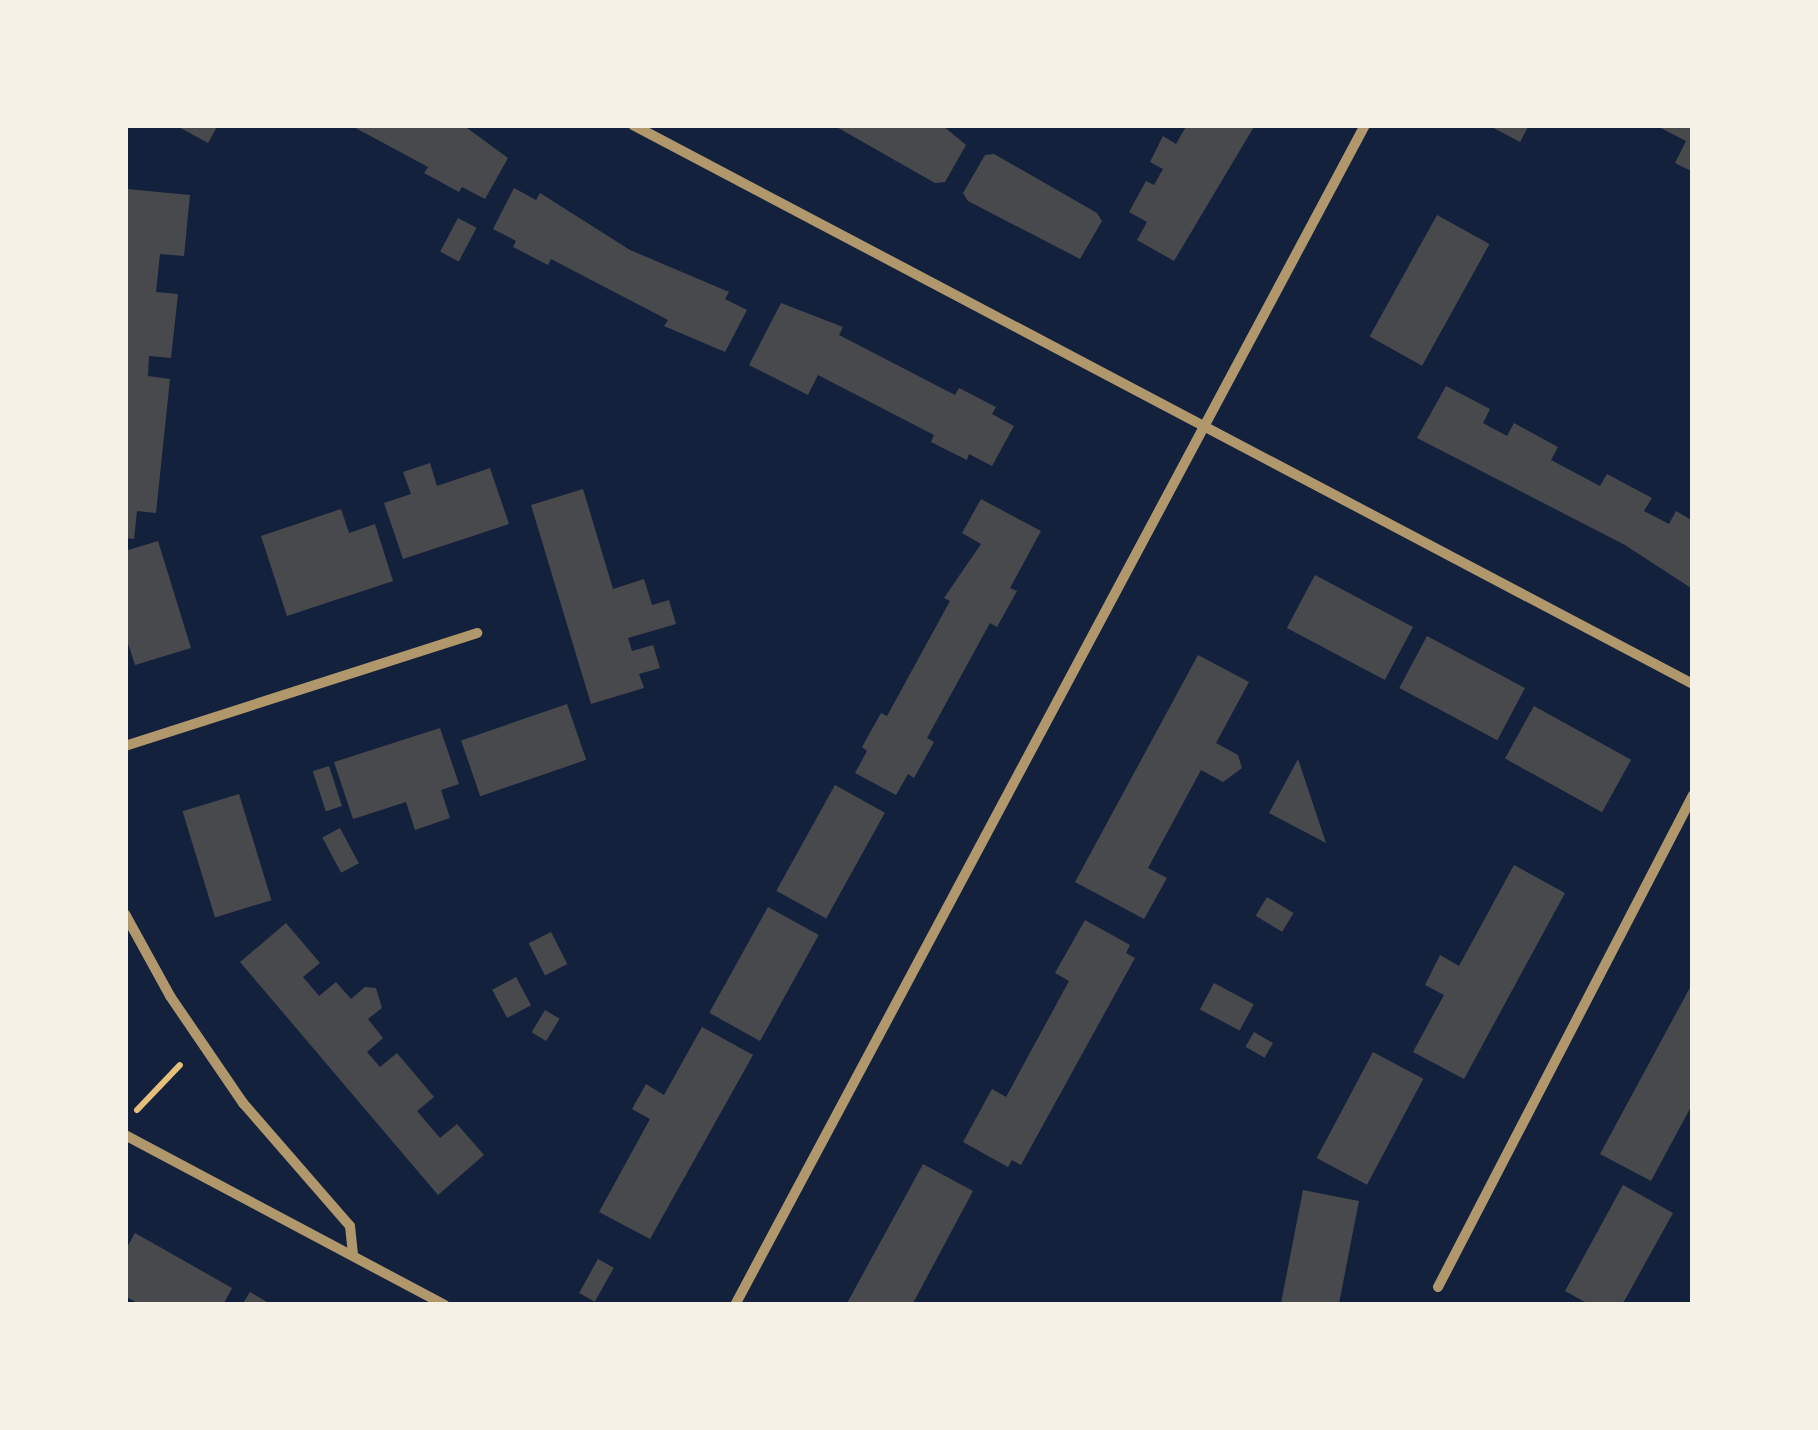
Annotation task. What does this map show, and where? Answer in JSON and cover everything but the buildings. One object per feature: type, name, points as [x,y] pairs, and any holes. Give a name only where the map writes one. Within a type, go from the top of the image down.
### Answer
[{"type":"street","points":[[633,125],[1693,684]]},
{"type":"street","points":[[735,1305],[1208,426],[1364,125]]},
{"type":"street","points":[[125,746],[477,633]]},
{"type":"street","points":[[1438,1287],[1693,794]]},
{"type":"street","points":[[125,914],[243,1103],[350,1226],[352,1254]]},
{"type":"street","points":[[125,1135],[445,1305]]},
{"type":"path","points":[[125,1123],[202,1042]]}]
